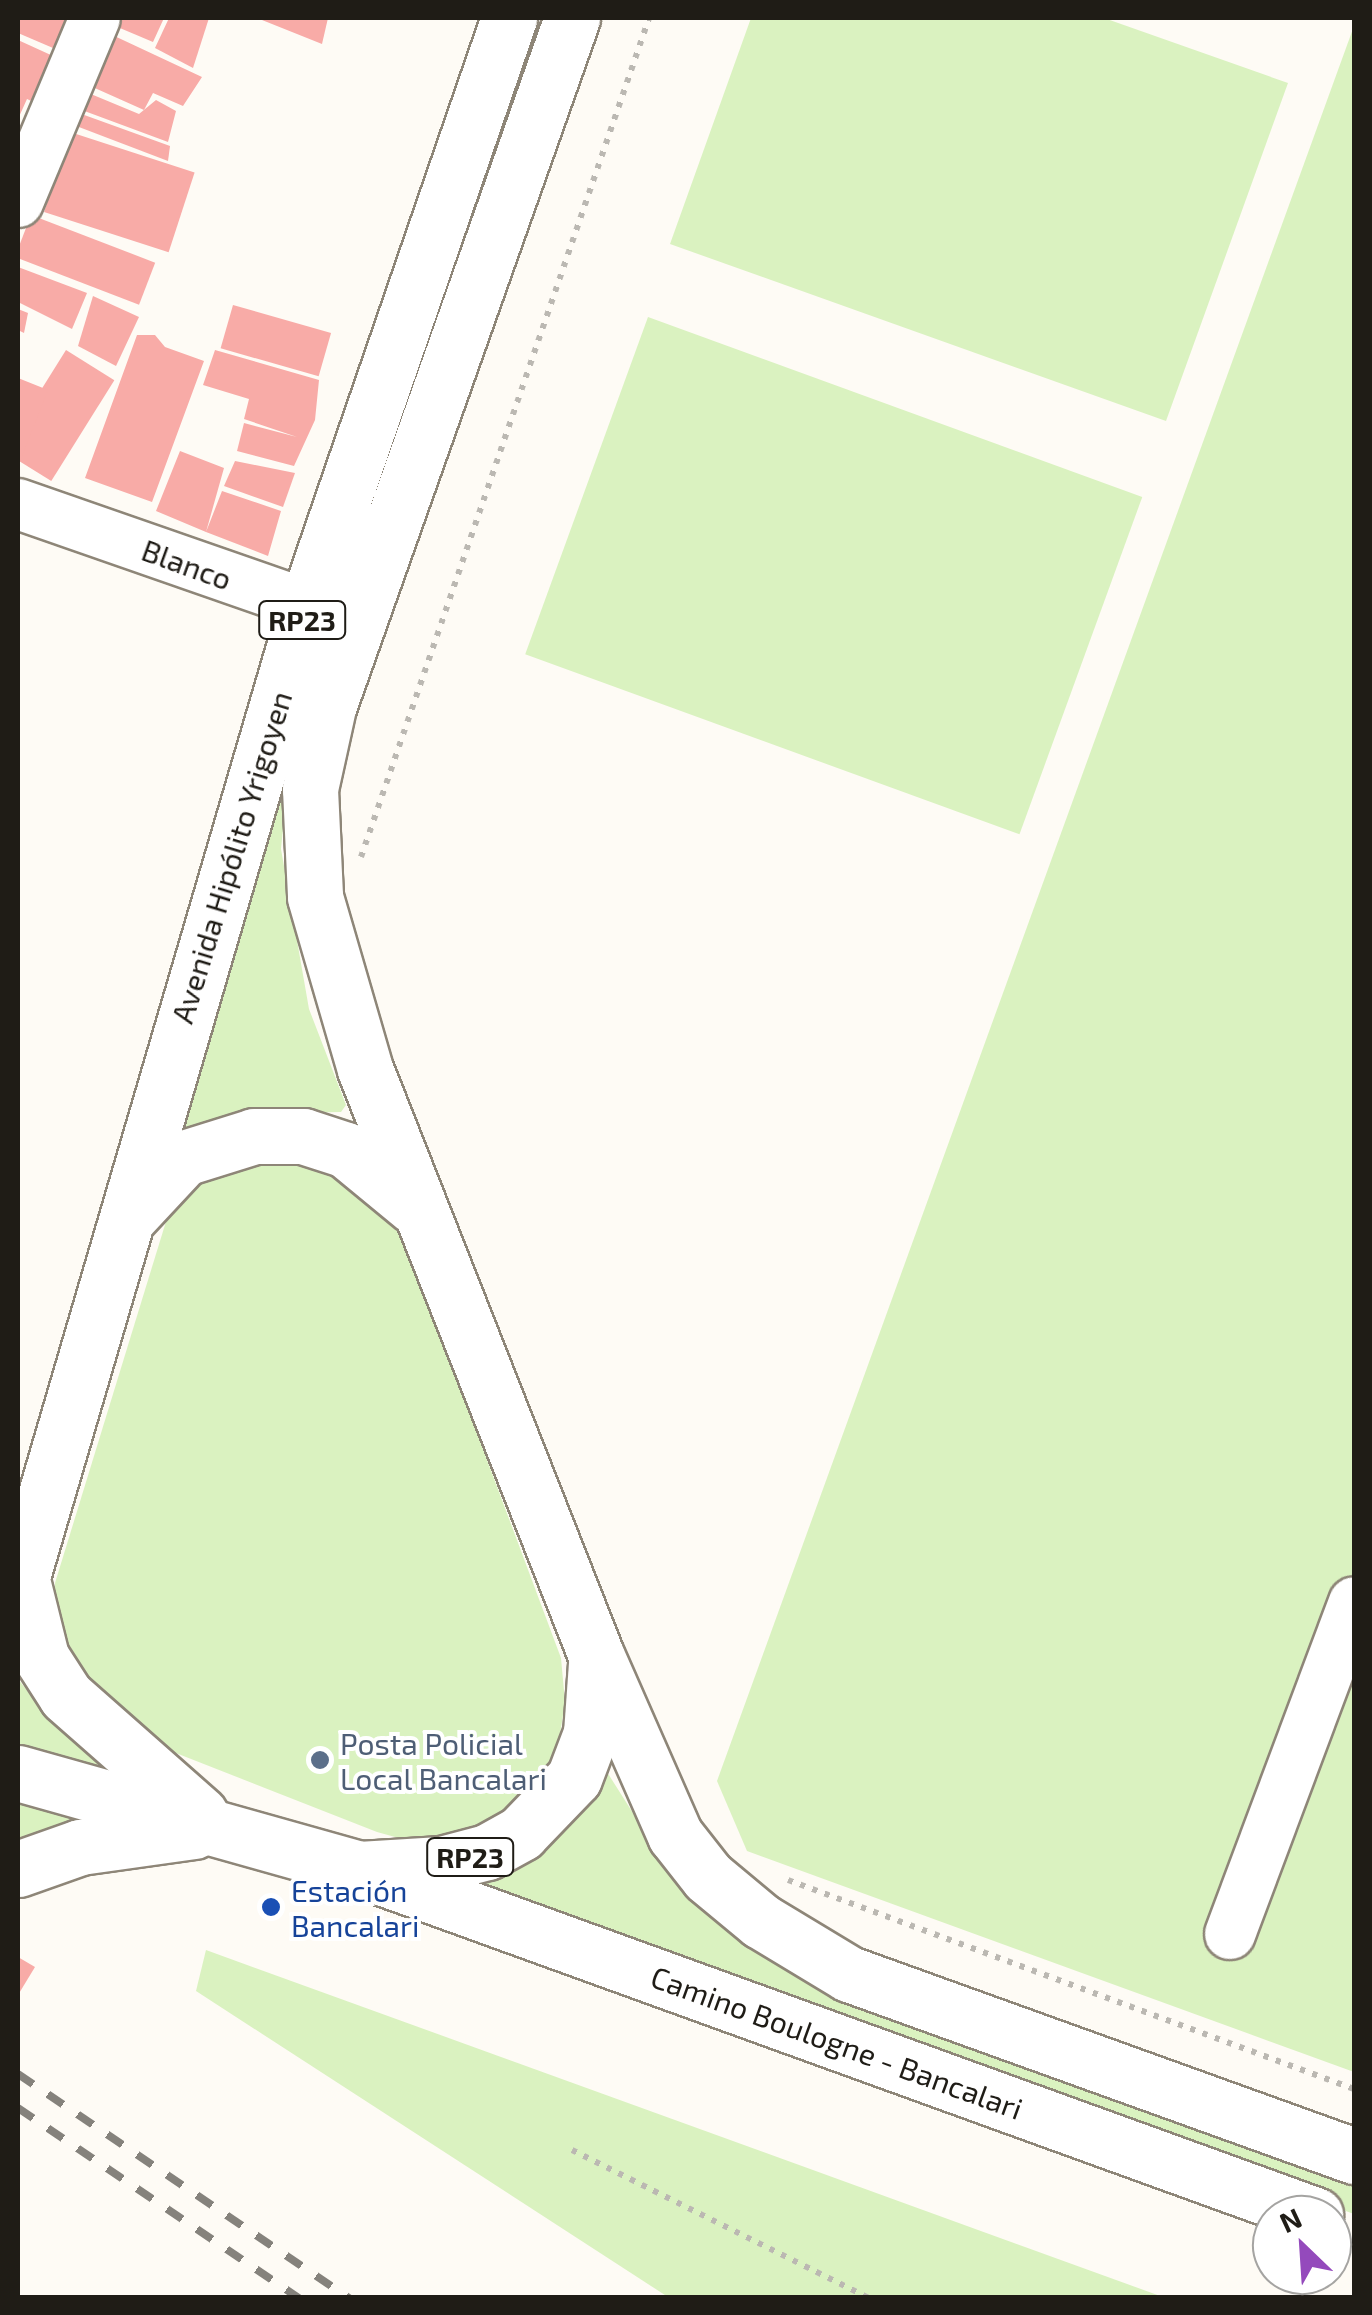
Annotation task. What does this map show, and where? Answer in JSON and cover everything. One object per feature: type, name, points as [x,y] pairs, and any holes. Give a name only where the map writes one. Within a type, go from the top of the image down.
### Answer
[{"type":"main road","name":"Avenida Hipólito Yrigoyen","points":[[19,1585],[118,1230],[332,614],[509,18]]},
{"type":"main road","name":"Avenida Hipólito Yrigoyen","points":[[416,1208],[330,957],[310,850],[332,614],[572,18]]},
{"type":"main road","points":[[118,1230],[184,1158],[254,1136],[303,1136],[346,1150],[416,1208]]},
{"type":"main road","name":"RP23","points":[[18,1870],[80,1847],[218,1828],[360,1869],[442,1864],[488,1852],[521,1834],[574,1778],[592,1733],[596,1655],[416,1208]]},
{"type":"main road","points":[[19,1585],[41,1657],[66,1696],[106,1737],[218,1828]]},
{"type":"main road","points":[[596,1655],[675,1835],[708,1877],[761,1921],[849,1974],[1354,2156]]},
{"type":"main road","points":[[18,1773],[218,1828]]},
{"type":"main road","name":"Camino Boulogne - Bancalari","points":[[360,1869],[1260,2195]]},
{"type":"street","points":[[18,202],[95,18]]},
{"type":"street","name":"Blanco","points":[[18,504],[332,614]]},
{"type":"street","points":[[1230,1934],[1354,1602]]},
{"type":"path","points":[[363,876],[360,858],[648,18]]},
{"type":"path","points":[[776,1876],[1354,2089]]},
{"type":"path","points":[[572,2150],[869,2298]]},
{"type":"green space","points":[[751,18],[1104,18],[1288,83],[1166,421],[670,244]]},
{"type":"green space","points":[[1354,26],[1354,2072],[747,1851],[717,1781]]},
{"type":"green space","points":[[648,317],[1142,497],[1019,834],[525,654]]},
{"type":"green space","points":[[296,697],[281,849],[309,1009],[346,1105],[341,1112],[239,1114],[185,1135],[172,1122]]},
{"type":"green space","points":[[313,1162],[377,1199],[403,1235],[561,1658],[565,1702],[558,1747],[542,1781],[486,1825],[441,1838],[406,1840],[377,1832],[158,1746],[95,1707],[52,1616],[55,1583],[168,1215],[194,1182],[240,1164]]},
{"type":"green space","points":[[18,1679],[48,1717],[126,1775],[18,1757]]},
{"type":"green space","points":[[607,1772],[671,1873],[724,1926],[770,1957],[1354,2180],[1354,2214],[1352,2195],[1301,2195],[473,1898],[473,1884]]},
{"type":"green space","points":[[18,1791],[99,1815],[18,1853]]},
{"type":"green space","points":[[206,1950],[1163,2297],[668,2297],[196,1991]]},
{"type":"building","points":[[18,18],[70,18],[60,51],[18,33]]},
{"type":"building","points":[[110,18],[164,18],[153,42],[108,23]]},
{"type":"building","points":[[169,18],[209,18],[193,68],[155,48]]},
{"type":"building","points":[[257,18],[328,18],[322,44]]},
{"type":"building","points":[[108,33],[202,77],[183,106],[153,93],[144,110],[88,85]]},
{"type":"building","points":[[18,40],[64,61],[40,105],[27,99],[18,119]]},
{"type":"building","points":[[86,92],[139,114],[156,100],[176,111],[168,142],[79,109]]},
{"type":"building","points":[[76,112],[170,146],[168,161],[71,124]]},
{"type":"building","points":[[70,132],[195,172],[169,252],[44,212]]},
{"type":"building","points":[[31,215],[155,263],[139,305],[18,258]]},
{"type":"building","points":[[18,267],[87,293],[72,329],[18,302]]},
{"type":"building","points":[[93,296],[139,317],[116,366],[78,346]]},
{"type":"building","points":[[233,305],[331,333],[319,376],[221,348]]},
{"type":"building","points":[[18,309],[28,313],[24,333],[18,330]]},
{"type":"building","points":[[137,335],[155,335],[165,347],[204,361],[152,502],[85,478]]},
{"type":"building","points":[[66,350],[114,380],[51,481],[18,460],[18,427]]},
{"type":"building","points":[[215,350],[319,380],[315,420],[294,466],[237,451],[244,423],[297,437],[244,419],[249,399],[203,385]]},
{"type":"building","points":[[18,378],[48,390],[22,456],[18,454]]},
{"type":"building","points":[[180,451],[224,468],[206,532],[156,511]]},
{"type":"building","points":[[235,461],[295,473],[283,507],[224,486]]},
{"type":"building","points":[[222,491],[281,511],[268,556],[206,532]]},
{"type":"building","points":[[18,1957],[35,1967],[18,1995]]},
{"type":"railway","points":[[18,2074],[349,2298]]},
{"type":"railway","points":[[18,2108],[299,2298]]},
{"type":"place","name":"Posta Policial Local Bancalari","points":[[320,1760]]},
{"type":"place","name":"Estación Bancalari","points":[[271,1907]]}]
